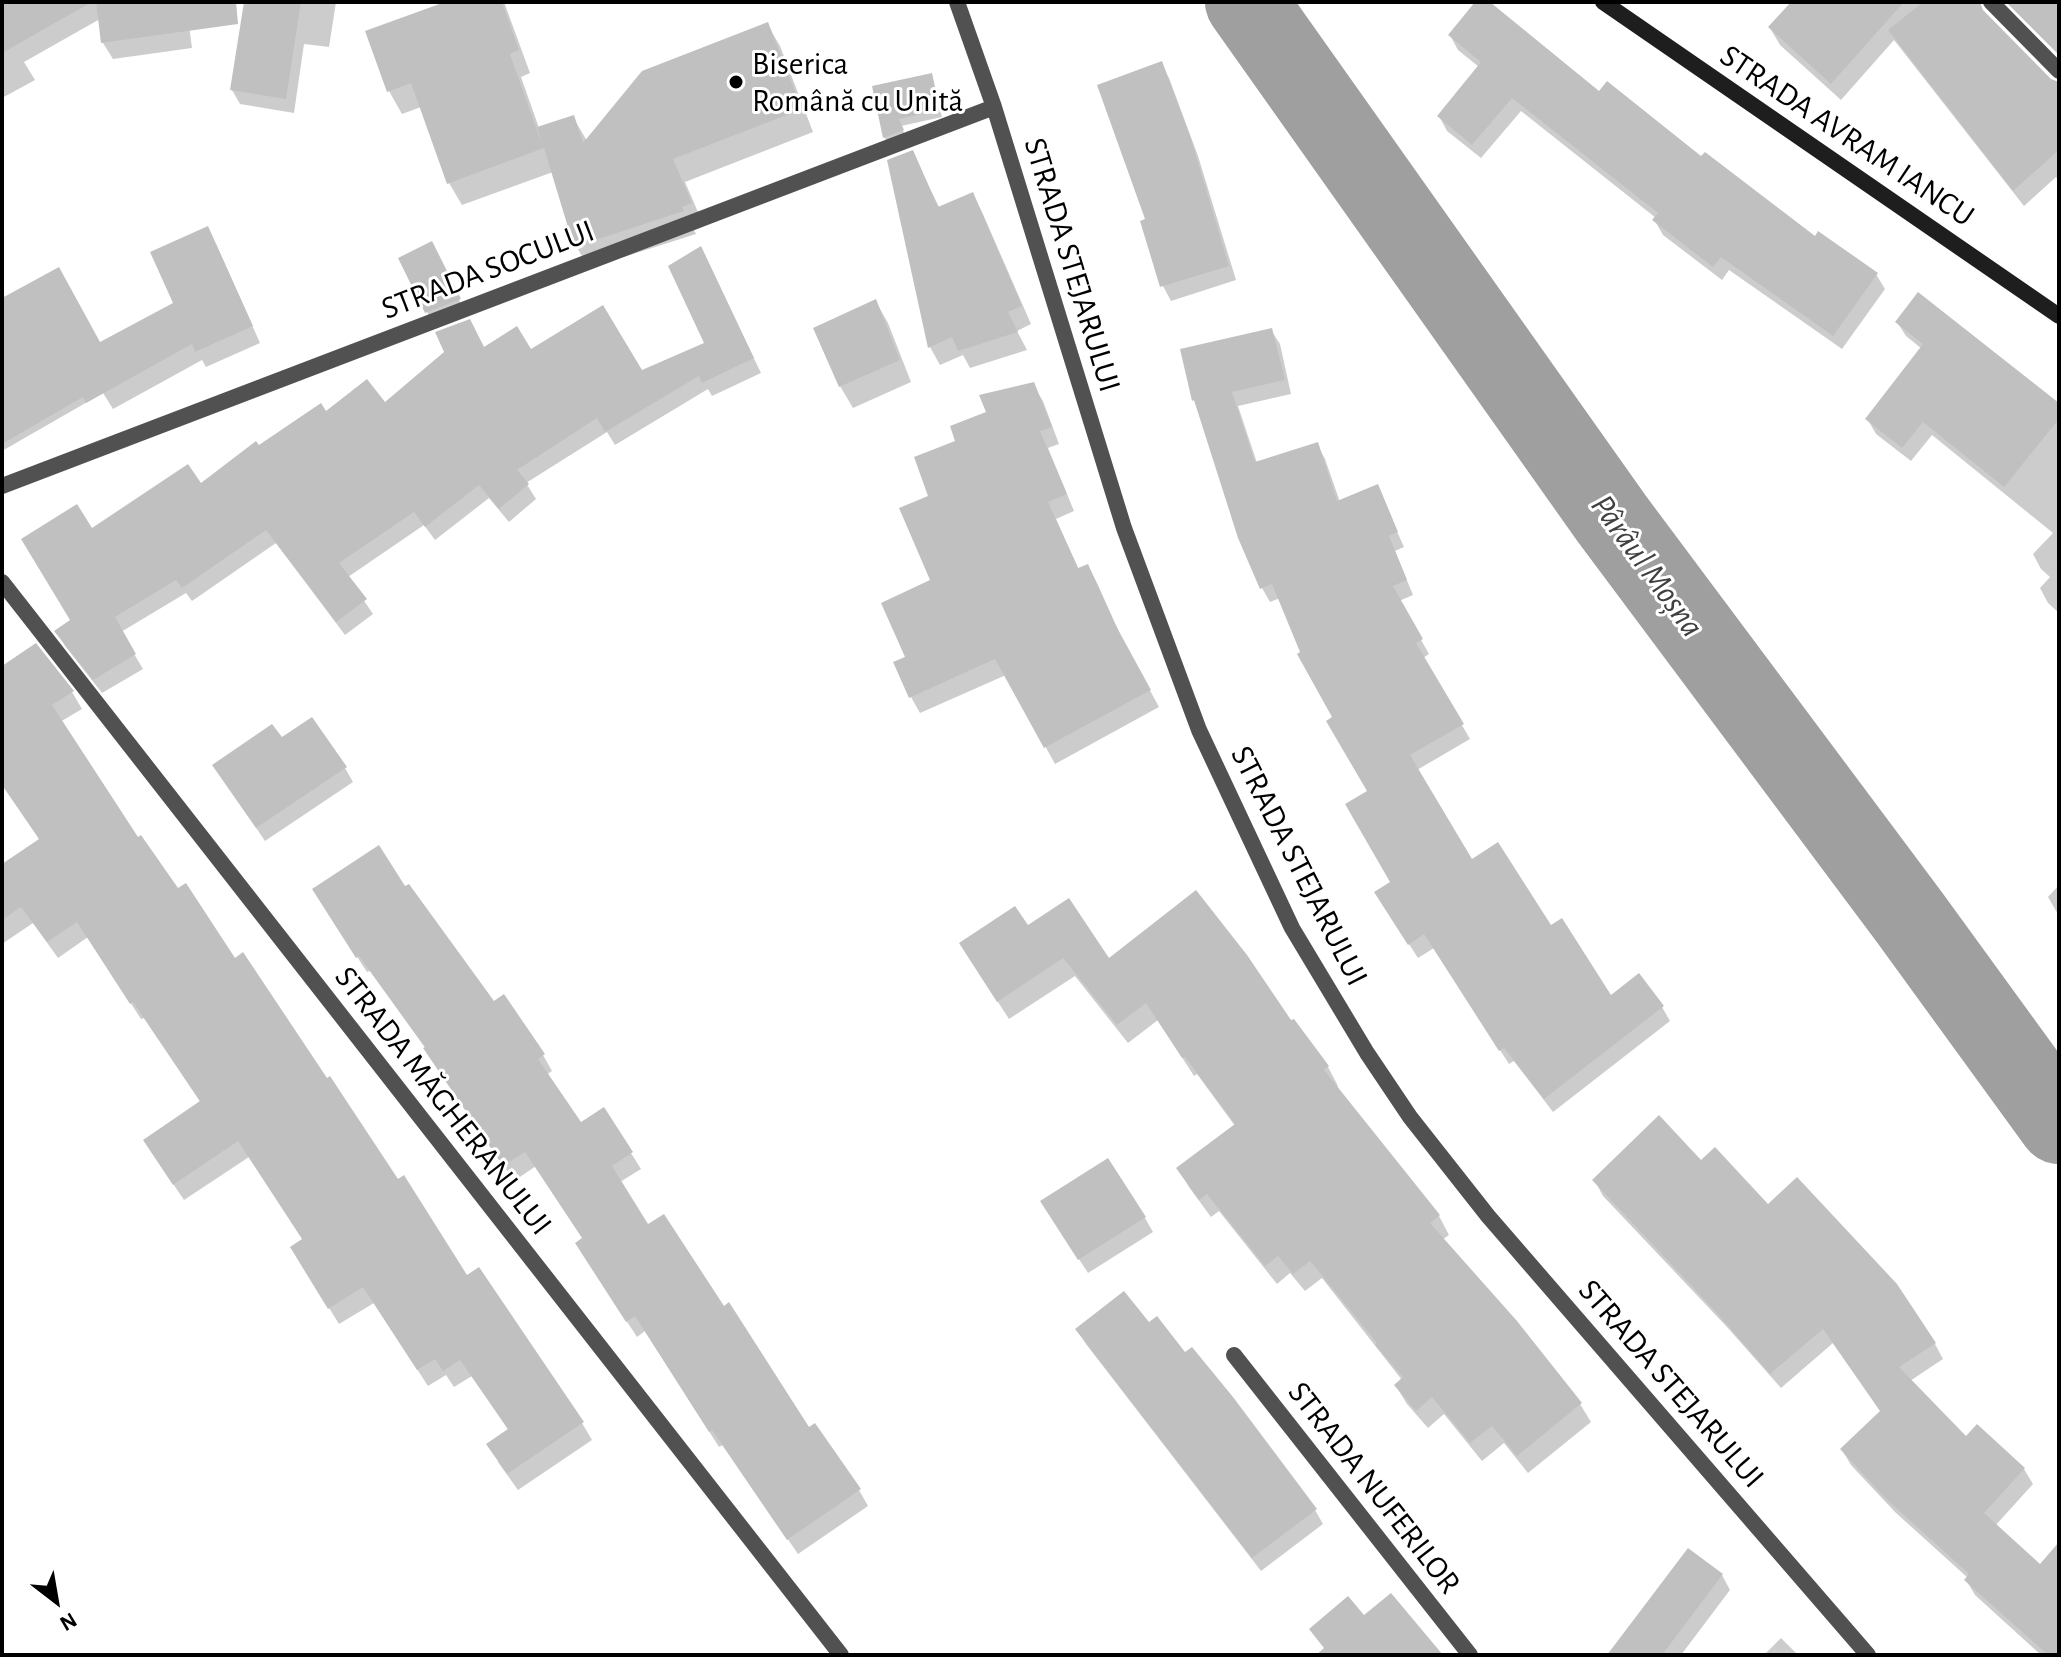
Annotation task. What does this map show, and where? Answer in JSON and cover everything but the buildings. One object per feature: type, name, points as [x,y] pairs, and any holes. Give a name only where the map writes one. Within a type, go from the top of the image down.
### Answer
[{"type":"main road","name":"STRADA AVRAM IANCU","points":[[1603,2],[2059,316]]},
{"type":"street","name":"STRADA STEJARULUI","points":[[957,2],[994,107],[1124,528],[1199,730],[1292,928],[1401,1104],[1488,1216],[1868,1655]]},
{"type":"street","points":[[1991,2],[2059,71]]},
{"type":"street","name":"STRADA SOCULUI","points":[[2,486],[994,107]]},
{"type":"street","name":"STRADA MĂGHERANULUI","points":[[2,582],[841,1655]]},
{"type":"street","name":"STRADA NUFERILOR","points":[[1234,1355],[1470,1655]]},
{"type":"waterway","name":"Pârâul Moșna","points":[[1246,2],[1612,519],[2059,1123]]},
{"type":"place","name":"Biserica Română cu Unită","points":[[736,82]]}]
